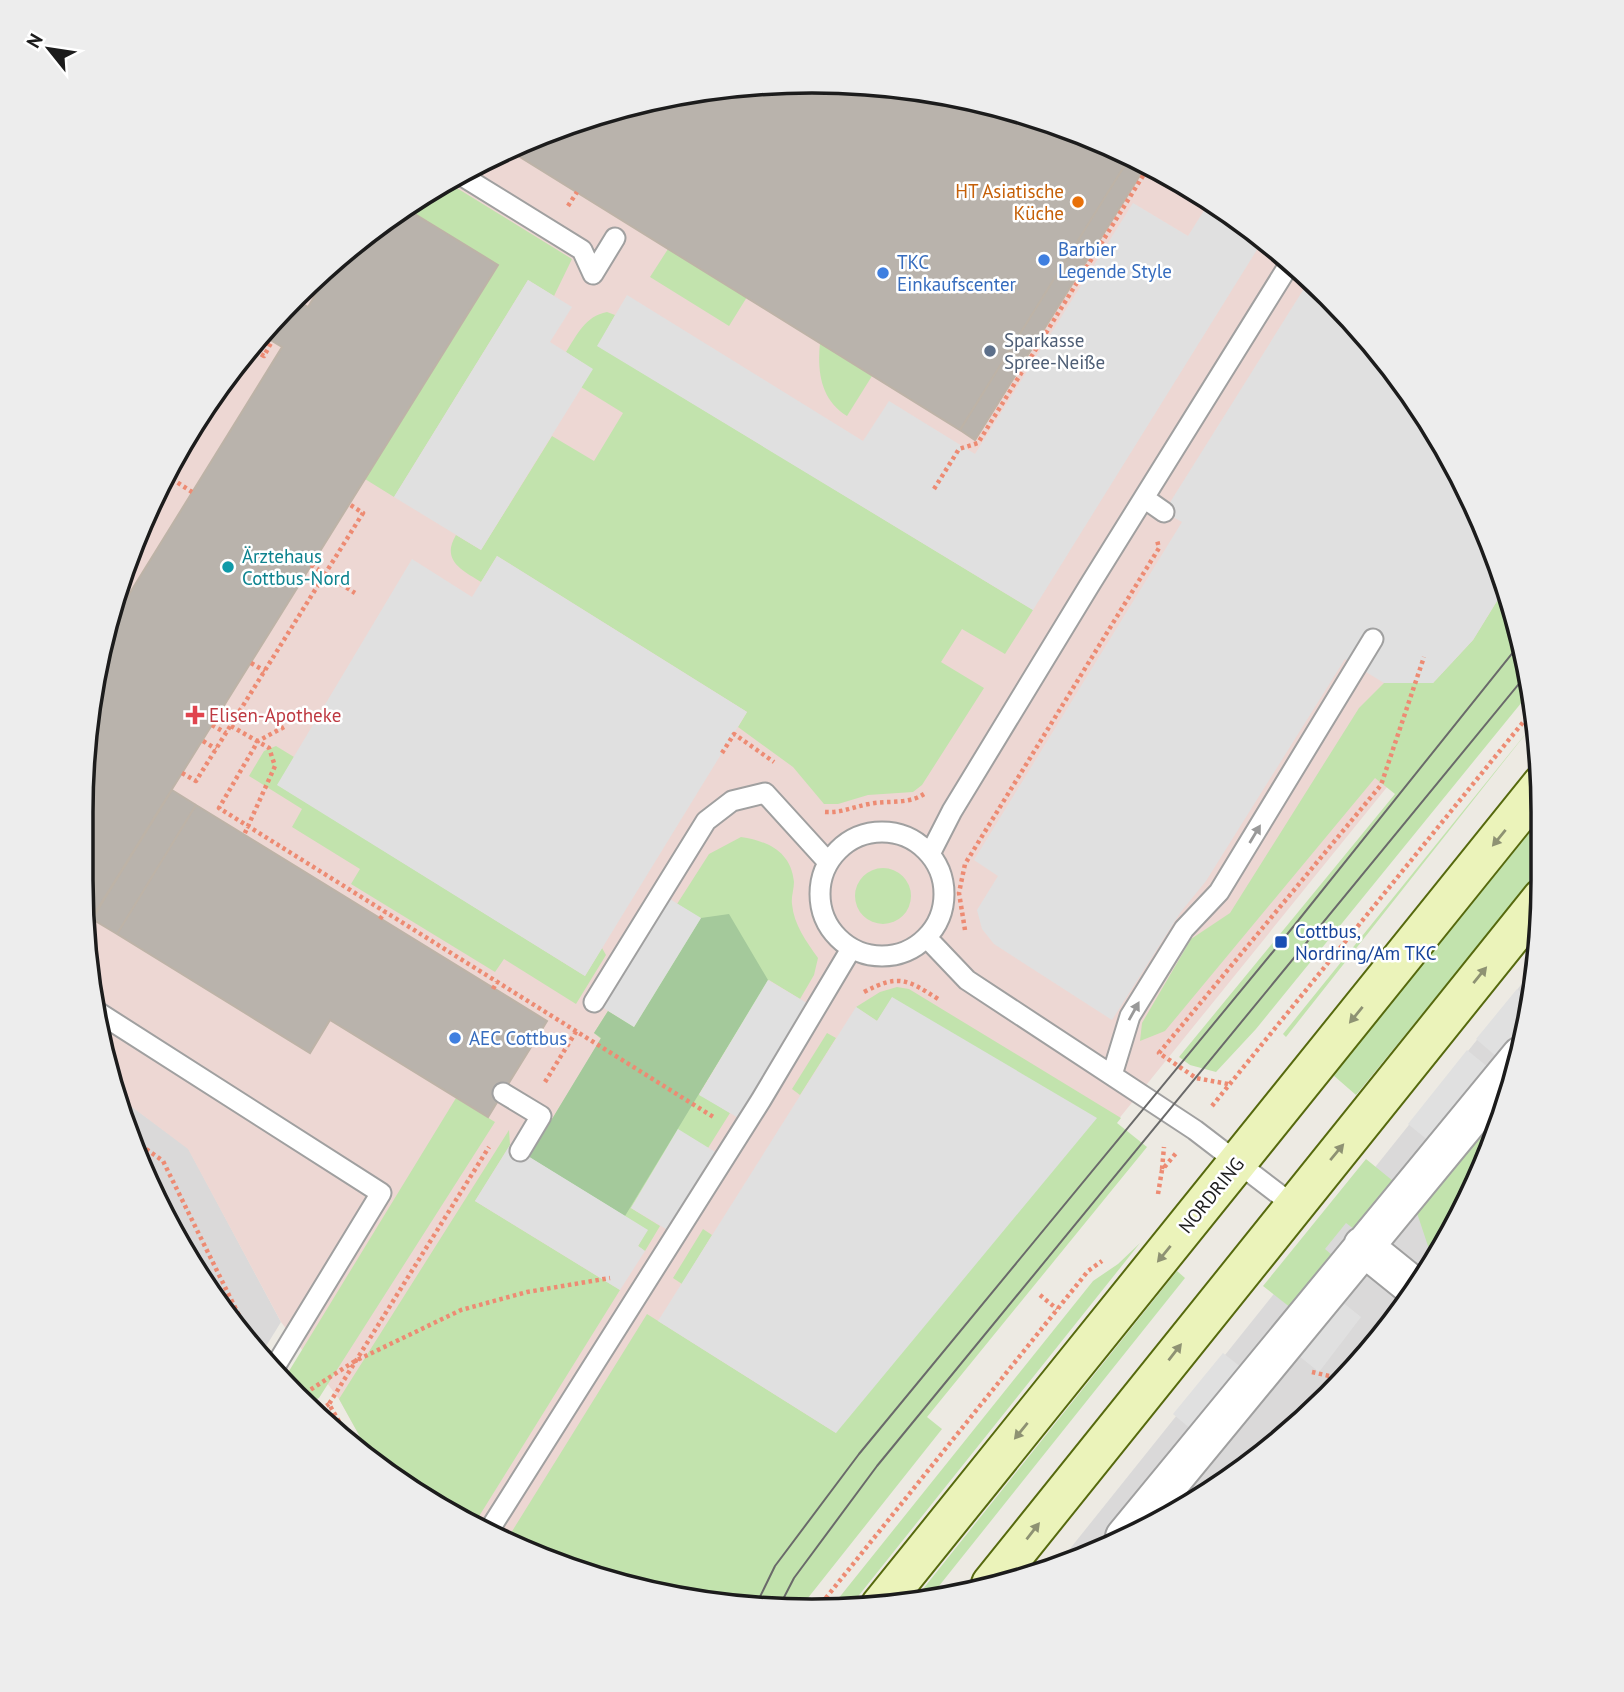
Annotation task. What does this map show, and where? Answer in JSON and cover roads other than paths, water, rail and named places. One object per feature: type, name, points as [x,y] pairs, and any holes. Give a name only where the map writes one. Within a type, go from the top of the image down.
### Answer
[{"type":"main road","name":"NORDRING","points":[[889,1595],[1531,798]]},
{"type":"main road","points":[[997,1575],[1530,912]]},
{"type":"street","points":[[1140,1520],[1504,1077]]},
{"type":"street","points":[[1363,1246],[1408,1283]]},
{"type":"lane","points":[[469,180],[582,250],[593,274],[615,238]]},
{"type":"lane","points":[[930,854],[952,811],[1285,271]]},
{"type":"lane","points":[[1144,498],[1164,512]]},
{"type":"lane","points":[[1112,1075],[1130,1016],[1184,929],[1219,892],[1373,639]]},
{"type":"lane","points":[[594,1002],[706,821],[732,801],[765,793],[827,861]]},
{"type":"lane","points":[[879,831],[916,841],[930,854],[939,869],[944,887],[938,923],[927,938],[910,950],[891,957],[871,956],[851,949],[835,936],[824,918],[819,898],[821,877],[827,861],[844,844],[861,835],[879,831]]},
{"type":"lane","points":[[927,938],[967,980],[1195,1130],[1293,1205]]},
{"type":"lane","points":[[493,1524],[740,1134],[851,949]]},
{"type":"lane","points":[[107,1018],[381,1193],[278,1362]]},
{"type":"lane","points":[[516,1101],[541,1116],[520,1152]]},
{"type":"tram line","points":[[760,1597],[775,1566],[859,1454],[1281,942],[1513,653]]},
{"type":"tram line","points":[[783,1598],[794,1578],[877,1466],[1519,684]]},
{"type":"place","name":"HT Asiatische Küche","points":[[1078,202]]},
{"type":"place","name":"Barbier Legende Style","points":[[1044,260]]},
{"type":"place","name":"TKC Einkaufscenter","points":[[883,273]]},
{"type":"place","name":"Sparkasse Spree-Neiße","points":[[990,351]]},
{"type":"place","name":"Ärztehaus Cottbus-Nord","points":[[228,567]]},
{"type":"place","name":"Elisen-Apotheke","points":[[195,715]]},
{"type":"place","name":"Cottbus, Nordring/Am TKC","points":[[1281,942]]},
{"type":"place","name":"AEC Cottbus","points":[[455,1038]]}]
